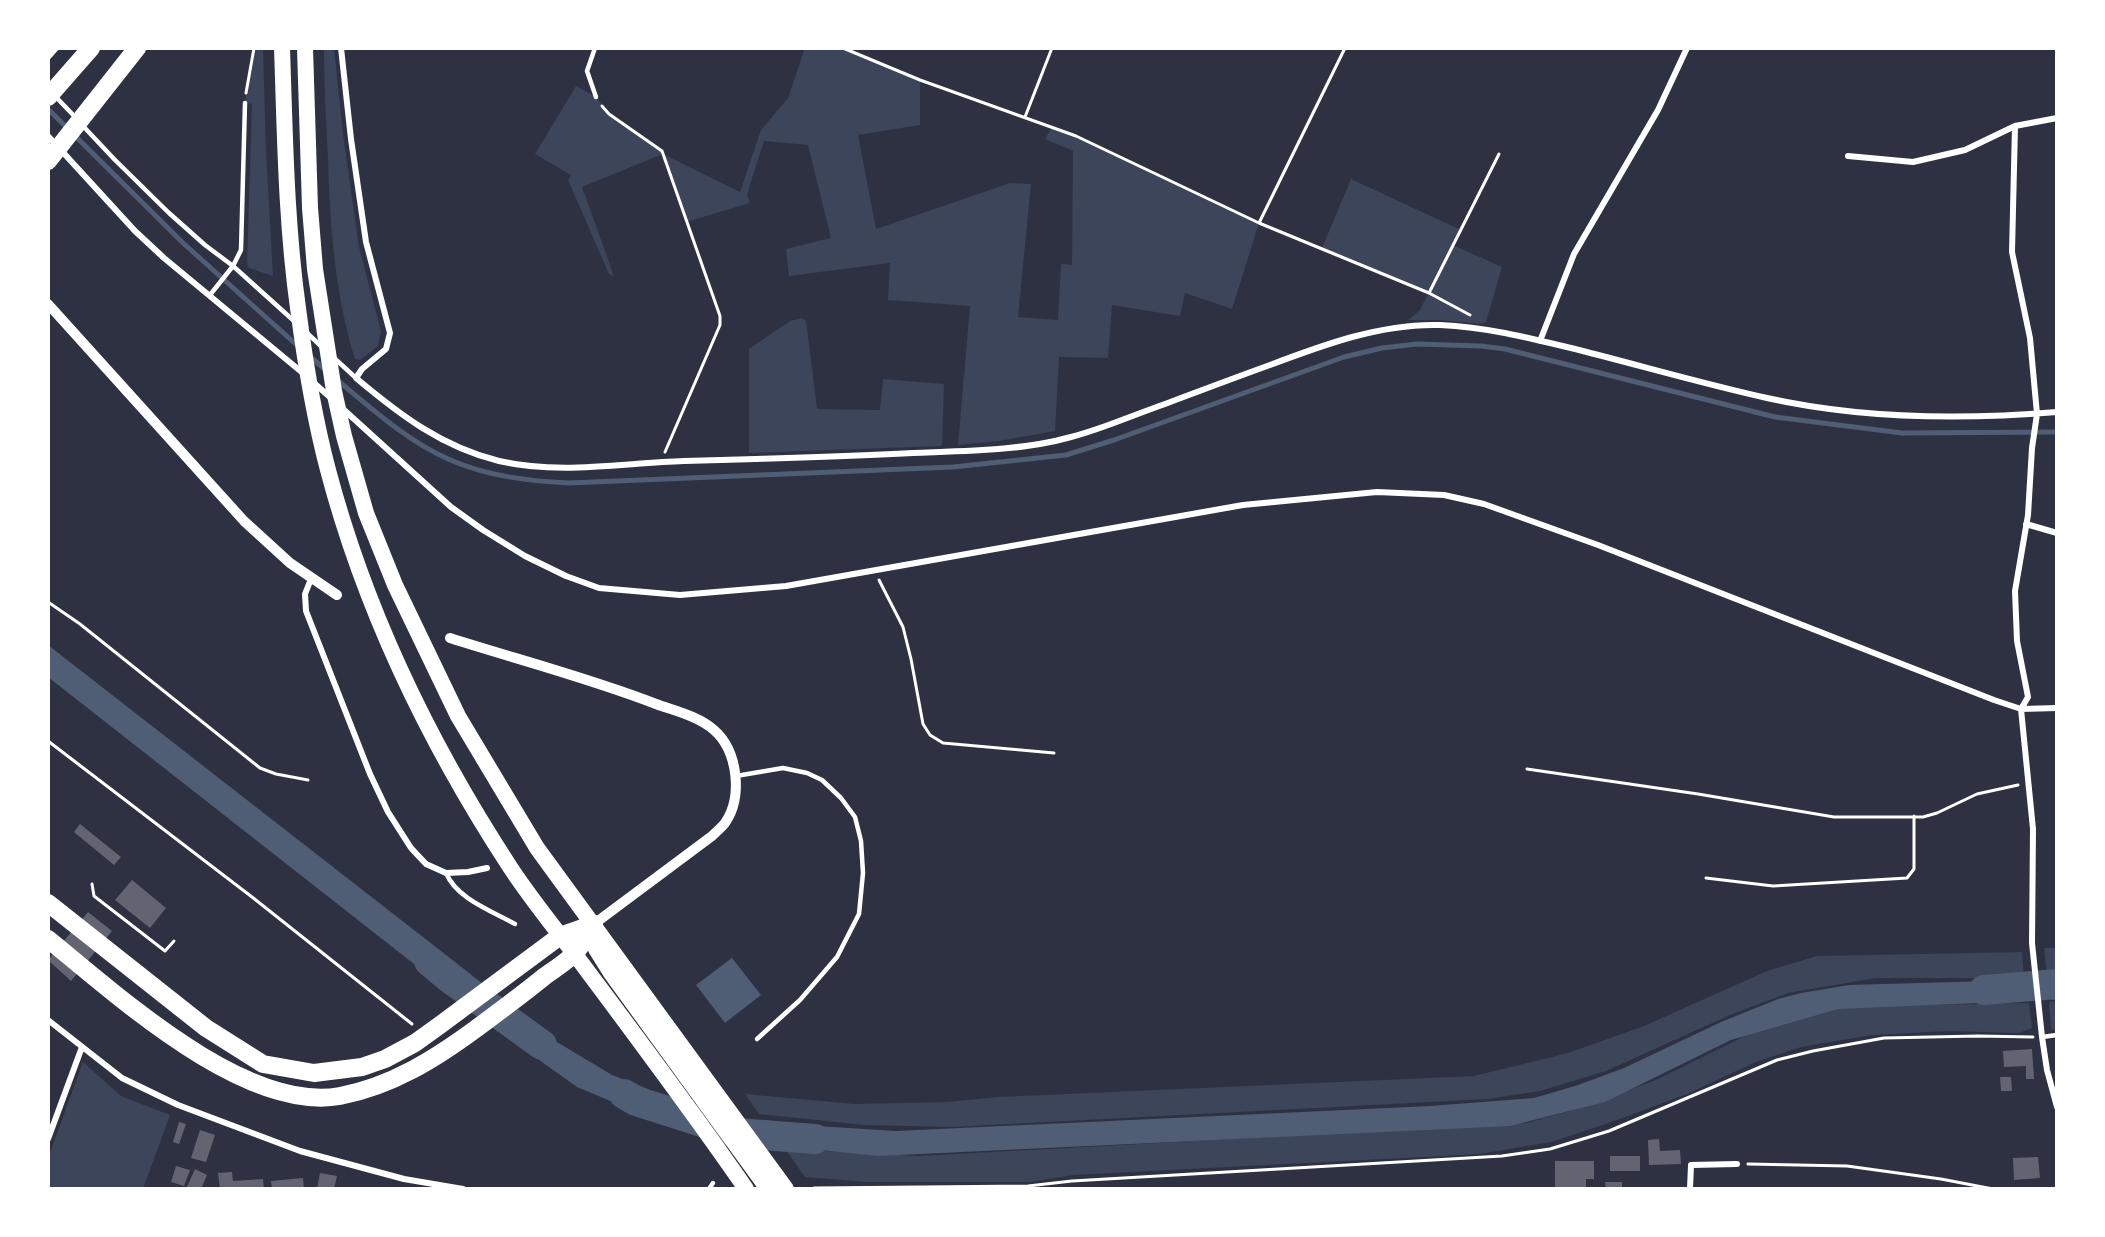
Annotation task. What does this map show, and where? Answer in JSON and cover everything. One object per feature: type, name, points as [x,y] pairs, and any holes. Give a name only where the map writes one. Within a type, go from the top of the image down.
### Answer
[{"type":"highway","points":[[48,97],[91,48]]},
{"type":"highway","points":[[48,142],[132,48]]},
{"type":"highway","points":[[48,161],[136,48]]},
{"type":"highway","points":[[282,48],[287,194],[298,308],[328,472],[360,572],[409,686],[458,781],[510,867],[742,1183]]},
{"type":"highway","points":[[305,48],[310,208],[315,269],[324,331],[344,436],[366,513],[378,544],[411,623],[458,716],[537,848],[700,1069],[773,1183]]},
{"type":"highway","points":[[48,903],[206,1028],[263,1064],[314,1073],[362,1067],[385,1059],[415,1043],[560,936],[594,924]]},
{"type":"highway","points":[[48,939],[129,1006],[183,1044],[240,1078],[280,1092],[310,1096],[338,1096],[372,1088],[399,1078],[461,1040],[574,954],[594,924]]},
{"type":"highway","points":[[594,924],[596,949],[680,1066],[773,1183]]},
{"type":"street","points":[[48,57],[56,48]]},
{"type":"street","points":[[341,48],[351,140],[366,242],[390,333],[386,349],[362,369],[356,378],[417,426],[456,447],[519,465],[607,468],[665,462],[935,453],[1049,442],[1103,427],[1311,349],[1357,336],[1399,328],[1437,325],[1488,330],[1540,340],[1772,399],[1844,411],[1995,417],[2057,412]]},
{"type":"street","points":[[1540,340],[1574,254],[1658,110],[1687,48]]},
{"type":"street","points":[[1848,156],[1913,162],[1965,150],[2015,126],[2057,118]]},
{"type":"street","points":[[2015,126],[2012,252],[2030,338],[2037,414],[2026,524],[2015,591],[2017,641],[2028,697],[2021,709],[2033,829],[2033,952],[2040,1027],[2047,1070],[2057,1107]]},
{"type":"street","points":[[48,136],[135,231],[279,352],[451,507],[525,556],[566,576],[599,588],[680,595],[786,586],[1243,505],[1377,492],[1444,495],[1484,504],[1525,519],[1961,688],[2021,709],[2057,708]]},
{"type":"street","points":[[48,304],[244,521],[268,545],[311,579],[337,595]]},
{"type":"street","points":[[2026,524],[2057,533]]},
{"type":"street","points":[[311,579],[305,594],[306,611],[370,774],[388,812],[411,849],[426,864],[446,873],[487,868]]},
{"type":"street","points":[[450,638],[635,696],[698,719],[715,730],[726,745],[734,762],[736,777],[734,800],[726,822],[712,836],[594,924]]},
{"type":"street","points":[[48,1020],[122,1078],[178,1106],[300,1151],[404,1179],[463,1189]]},
{"type":"street","points":[[48,1139],[82,1047]]},
{"type":"street","points":[[1690,1189],[1691,1165],[1737,1164]]},
{"type":"lane","points":[[596,48],[587,71],[596,97]]},
{"type":"lane","points":[[48,88],[115,160],[169,213],[356,378]]},
{"type":"lane","points":[[210,295],[231,268],[241,250],[245,103]]},
{"type":"lane","points":[[736,777],[783,768],[807,773],[822,780],[841,798],[855,817],[861,841],[863,873],[858,914],[837,957],[800,1000],[757,1039]]},
{"type":"lane","points":[[446,873],[458,891],[515,924]]},
{"type":"lane","points":[[2042,1037],[2057,1035]]},
{"type":"lane","points":[[709,1189],[713,1183]]},
{"type":"path","points":[[245,103],[254,48]]},
{"type":"path","points":[[843,48],[920,80],[1076,136],[1259,223],[1429,293],[1472,316],[1488,330]]},
{"type":"path","points":[[1025,117],[1052,48]]},
{"type":"path","points":[[1259,223],[1345,48]]},
{"type":"path","points":[[596,97],[609,114],[662,151],[720,316],[720,325],[664,449],[665,462]]},
{"type":"path","points":[[1429,293],[1499,154]]},
{"type":"path","points":[[874,570],[903,627],[923,724],[930,735],[943,743],[1054,753]]},
{"type":"path","points":[[48,602],[80,624],[260,768],[276,774],[308,780]]},
{"type":"path","points":[[48,741],[252,897],[412,1024]]},
{"type":"path","points":[[1527,769],[1834,817],[1923,817],[1937,813],[1977,794],[2029,783]]},
{"type":"path","points":[[1706,878],[1773,886],[1907,878],[1914,869],[1914,816]]},
{"type":"path","points":[[92,884],[94,896],[165,951],[174,941]]},
{"type":"path","points":[[814,1188],[1028,1186],[1072,1181],[1502,1156],[1550,1149],[1609,1131],[1777,1060],[1813,1051],[1884,1038],[2042,1037]]},
{"type":"path","points":[[1737,1164],[1847,1166],[1993,1189]]},
{"type":"shaded area","points":[[254,48],[263,48],[273,276],[249,268],[247,264],[252,104],[245,103]]},
{"type":"shaded area","points":[[324,48],[334,48],[359,247],[381,331],[378,346],[360,360],[355,359],[348,335],[338,285],[332,235]]},
{"type":"shaded area","points":[[805,48],[843,48],[920,80],[920,125],[858,135],[876,229],[1010,183],[1031,184],[1018,317],[1058,320],[1061,264],[1072,265],[1073,151],[1045,139],[1052,127],[1076,136],[1259,223],[1232,309],[1185,293],[1180,316],[1112,305],[1108,358],[1059,357],[1055,431],[999,441],[958,445],[970,306],[888,300],[890,263],[789,276],[786,249],[831,238],[808,145],[764,141],[747,194],[750,203],[686,222],[663,154],[740,192],[761,130],[788,98]]},
{"type":"shaded area","points":[[576,86],[596,97],[609,114],[662,151],[663,154],[582,187],[614,276],[609,274],[568,180],[571,175],[535,154]]},
{"type":"shaded area","points":[[1351,179],[1461,230],[1453,245],[1502,267],[1486,322],[1481,324],[1408,320],[1420,310],[1428,294],[1322,248]]},
{"type":"shaded area","points":[[802,318],[806,321],[817,409],[880,410],[883,379],[944,384],[942,446],[749,453],[749,349],[790,321]]},
{"type":"shaded area","points":[[48,645],[473,976],[451,993],[48,677]]},
{"type":"shaded area","points":[[2044,948],[2057,948],[2057,975],[2047,976]]},
{"type":"shaded area","points":[[2022,952],[2024,978],[1876,978],[1788,993],[1730,1015],[1606,1071],[1540,1091],[1488,1099],[952,1127],[864,1125],[759,1114],[745,1094],[854,1104],[947,1102],[998,1097],[1474,1076],[1568,1053],[1644,1026],[1767,971],[1817,956]]},
{"type":"shaded area","points":[[732,958],[761,995],[725,1023],[696,985]]},
{"type":"shaded area","points":[[2057,978],[2057,999],[2052,1000],[2048,979]]},
{"type":"shaded area","points":[[2024,980],[2027,1001],[1838,1009],[1731,1040],[1605,1102],[1510,1126],[878,1156],[782,1146],[765,1120],[896,1131],[1430,1106],[1534,1098],[1624,1068],[1721,1022],[1778,999],[1801,993],[1849,985]]},
{"type":"shaded area","points":[[2057,1001],[2057,1029],[2051,1030],[2049,1002]]},
{"type":"shaded area","points":[[2029,1003],[2032,1028],[2019,1033],[1947,1031],[1873,1035],[1801,1047],[1756,1062],[1687,1094],[1609,1123],[1551,1142],[1480,1154],[1074,1175],[1029,1182],[866,1182],[805,1177],[785,1149],[918,1156],[1527,1123],[1584,1107],[1658,1079],[1749,1034],[1838,1007]]},
{"type":"shaded area","points":[[519,1014],[557,1042],[612,1075],[648,1089],[675,1128],[577,1087],[497,1030]]},
{"type":"shaded area","points":[[83,1062],[121,1096],[170,1115],[143,1189],[57,1189],[48,1186],[48,1158]]},
{"type":"building","points":[[80,824],[121,857],[114,865],[74,832]]},
{"type":"building","points":[[132,880],[166,908],[150,928],[115,900]]},
{"type":"building","points":[[88,912],[112,931],[71,981],[48,960]]},
{"type":"building","points":[[2032,1049],[2034,1079],[2026,1079],[2026,1066],[2004,1067],[2003,1051]]},
{"type":"building","points":[[2000,1077],[2011,1077],[2012,1091],[2001,1091]]},
{"type":"building","points":[[179,1122],[186,1124],[179,1144],[173,1142]]},
{"type":"building","points":[[200,1130],[215,1135],[206,1162],[191,1158]]},
{"type":"building","points":[[1659,1139],[1660,1151],[1680,1150],[1681,1164],[1649,1165],[1648,1140]]},
{"type":"building","points":[[1610,1156],[1640,1156],[1640,1171],[1610,1171]]},
{"type":"building","points":[[2038,1157],[2040,1178],[2014,1180],[2013,1158]]},
{"type":"building","points":[[1555,1161],[1594,1161],[1594,1179],[1586,1179],[1586,1189],[1555,1189]]},
{"type":"building","points":[[176,1166],[190,1170],[184,1186],[171,1182]]},
{"type":"building","points":[[195,1169],[207,1175],[201,1189],[187,1187]]},
{"type":"building","points":[[232,1172],[233,1181],[263,1179],[264,1189],[220,1189],[218,1173]]},
{"type":"building","points":[[320,1173],[337,1176],[334,1189],[317,1189]]},
{"type":"building","points":[[303,1178],[304,1189],[272,1189],[271,1181]]},
{"type":"building","points":[[1605,1182],[1622,1182],[1622,1189],[1606,1189]]},
{"type":"waterway","points":[[48,109],[183,243],[299,347]]},
{"type":"waterway","points":[[336,379],[403,433],[448,459],[477,470],[507,477],[569,483],[953,467],[1066,455],[1114,440],[1344,357],[1382,348],[1417,344],[1505,349],[1775,417],[1902,433],[2057,432]]},
{"type":"waterway","points":[[308,355],[327,371]]},
{"type":"waterway","points":[[429,961],[542,1045]]},
{"type":"waterway","points":[[1984,990],[2057,984]]},
{"type":"waterway","points":[[624,1094],[636,1101],[736,1133],[815,1139]]}]
